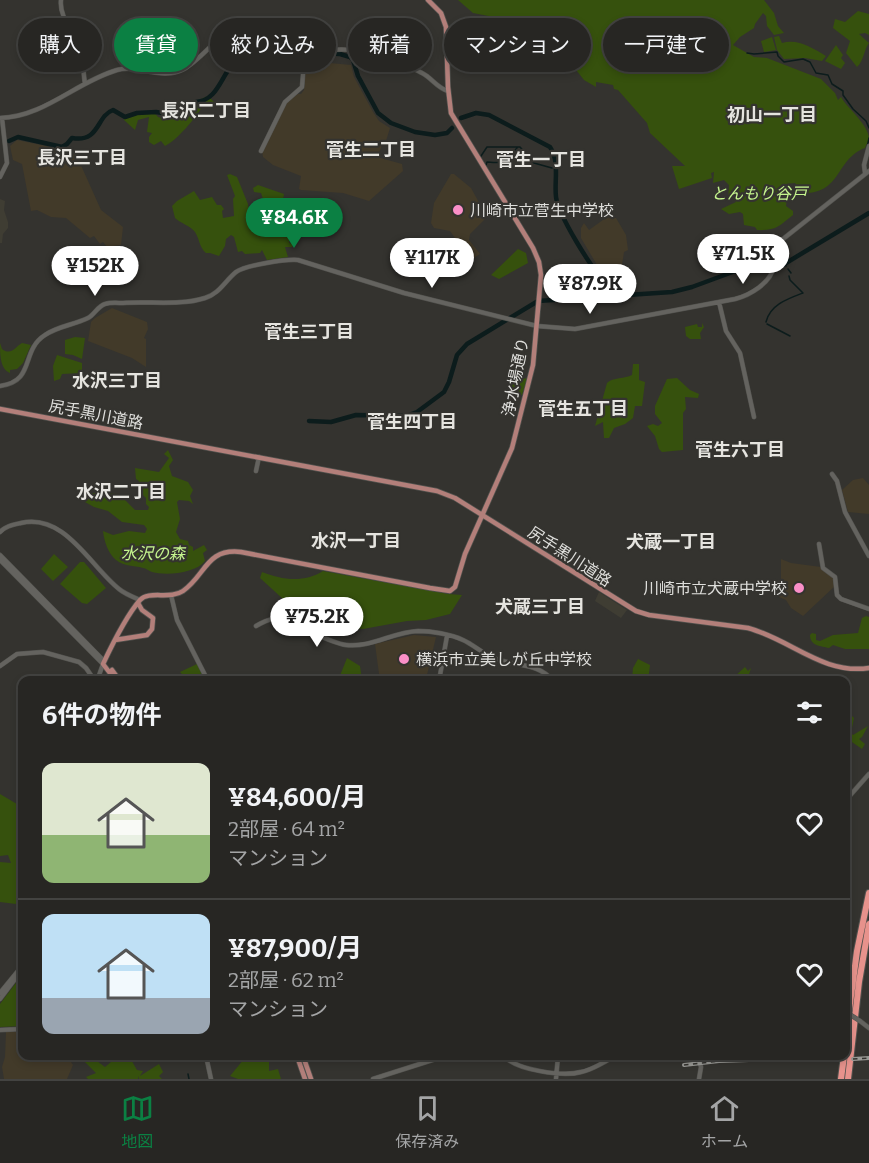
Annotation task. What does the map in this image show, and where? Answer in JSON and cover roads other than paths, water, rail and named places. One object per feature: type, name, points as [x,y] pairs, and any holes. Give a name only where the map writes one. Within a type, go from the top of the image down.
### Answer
[{"type":"highway","points":[[850,1003],[857,951],[869,893]]},
{"type":"highway","points":[[848,1079],[859,982],[869,924]]},
{"type":"highway","points":[[841,1079],[843,1060]]},
{"type":"main road","name":"浄水場通り","points":[[171,596],[184,590],[214,557],[230,552],[430,588],[450,591],[454,589],[461,563],[512,448],[531,375],[541,275],[536,255],[457,125],[452,113],[448,91],[446,27],[441,13],[428,0]]},
{"type":"main road","name":"尻手黒川道路","points":[[0,409],[437,491],[483,514],[636,611],[748,628],[828,665],[848,670],[869,666]]},
{"type":"main road","points":[[114,676],[104,663],[139,601],[151,595],[171,596]]},
{"type":"main road","points":[[115,640],[150,633],[153,618],[142,610],[139,601]]},
{"type":"main road","points":[[298,1060],[305,1079]]},
{"type":"main road","points":[[304,1060],[311,1079]]},
{"type":"street","points":[[61,0],[64,18],[80,47],[85,84]]},
{"type":"street","points":[[0,177],[8,163],[1,118],[27,114],[120,69],[158,73],[180,71],[210,47]]},
{"type":"street","points":[[336,52],[357,51],[422,73],[439,87],[448,91]]},
{"type":"street","points":[[261,151],[285,102],[302,87],[303,72]]},
{"type":"street","points":[[0,386],[13,384],[21,377],[33,347],[42,337],[63,326],[88,318],[104,304],[150,301],[174,303],[203,299],[214,294],[240,270],[286,260],[298,260],[404,293],[537,326],[575,329],[735,299],[749,294],[760,286],[773,270],[777,247],[783,239],[867,172],[864,165],[868,147]]},
{"type":"street","points":[[719,302],[726,331],[740,353],[754,417]]},
{"type":"street","points":[[256,471],[259,456]]},
{"type":"street","points":[[832,474],[837,481],[845,512],[869,556]]},
{"type":"street","points":[[0,532],[9,526],[31,521],[44,523],[57,529],[117,587],[139,601]]},
{"type":"street","points":[[819,544],[823,568],[835,577],[837,595],[841,599],[869,609]]},
{"type":"street","points":[[0,555],[104,663]]},
{"type":"street","points":[[0,560],[104,663]]},
{"type":"street","points":[[171,596],[177,620],[205,676]]},
{"type":"street","points":[[256,626],[268,620],[279,620],[328,640],[350,645],[367,644],[416,631],[447,636],[462,640],[496,659],[534,667],[548,676]]},
{"type":"street","points":[[440,676],[447,636]]},
{"type":"street","points":[[0,666],[17,654],[42,652],[79,662],[93,676]]},
{"type":"street","points":[[98,676],[104,663]]},
{"type":"street","points":[[850,795],[869,774]]},
{"type":"street","points":[[0,993],[18,971]]},
{"type":"street","points":[[0,999],[18,975]]},
{"type":"street","points":[[850,1015],[869,1028]]},
{"type":"street","points":[[0,1030],[18,1029]]},
{"type":"street","points":[[207,1060],[212,1079]]},
{"type":"street","points":[[373,1079],[432,1060]]},
{"type":"street","points":[[509,1060],[517,1066],[556,1072],[581,1072],[603,1060]]},
{"type":"street","points":[[555,1079],[558,1060]]},
{"type":"street","points":[[699,1060],[701,1067],[699,1079]]},
{"type":"waterway","points":[[9,141],[18,137],[62,147],[72,138],[88,137],[103,118],[113,110],[125,117],[137,113],[156,112],[181,116],[192,111],[196,102],[209,97],[236,61],[262,40],[267,39],[291,52],[340,54],[350,57],[378,113],[391,123],[415,132],[435,135],[447,133],[452,128]]},
{"type":"waterway","points":[[747,53],[777,52],[784,62],[803,59],[810,62],[816,73],[828,75],[832,84],[843,91],[843,95],[866,121],[869,128]]},
{"type":"waterway","points":[[461,118],[476,113],[489,115],[550,147],[556,165],[556,197],[569,228],[600,276],[609,284],[631,293]]},
{"type":"waterway","points":[[867,148],[869,138]]},
{"type":"waterway","points":[[481,156],[487,147],[520,147],[534,163],[552,168]]},
{"type":"waterway","points":[[486,165],[487,162],[505,161],[517,148]]},
{"type":"waterway","points":[[309,421],[331,422],[356,415],[406,416],[417,412],[444,392],[457,355],[467,344],[538,301],[672,292],[738,270],[776,269],[869,213]]},
{"type":"waterway","points":[[788,269],[791,273]]},
{"type":"waterway","points":[[766,322],[775,307],[803,293],[789,276]]},
{"type":"waterway","points":[[767,324],[790,336]]},
{"type":"waterway","points":[[302,1060],[308,1079]]},
{"type":"waterway","points":[[188,1074],[189,1079]]},
{"type":"railway","points":[[853,1059],[869,1058]]},
{"type":"railway","points":[[684,1065],[749,1060]]},
{"type":"place","name":"川崎市立菅生中学校","points":[[458,210]]},
{"type":"place","name":"川崎市立犬蔵中学校","points":[[799,588]]},
{"type":"place","name":"横浜市立美しが丘中学校","points":[[404,659]]},
{"type":"district","name":"長沢二丁目","points":[[206,111]]},
{"type":"district","name":"初山一丁目","points":[[772,115]]},
{"type":"district","name":"菅生二丁目","points":[[371,150]]},
{"type":"district","name":"長沢三丁目","points":[[82,158]]},
{"type":"district","name":"菅生一丁目","points":[[541,160]]},
{"type":"district","name":"菅生三丁目","points":[[309,332]]},
{"type":"district","name":"水沢三丁目","points":[[117,381]]},
{"type":"district","name":"菅生五丁目","points":[[583,409]]},
{"type":"district","name":"菅生四丁目","points":[[412,422]]},
{"type":"district","name":"菅生六丁目","points":[[740,450]]},
{"type":"district","name":"水沢二丁目","points":[[121,492]]},
{"type":"district","name":"水沢一丁目","points":[[356,541]]},
{"type":"district","name":"犬蔵一丁目","points":[[671,542]]},
{"type":"district","name":"犬蔵三丁目","points":[[540,607]]},
{"type":"park label","name":"とんもり谷戸","points":[[759,193]]},
{"type":"park label","name":"水沢の森","points":[[153,553]]}]
